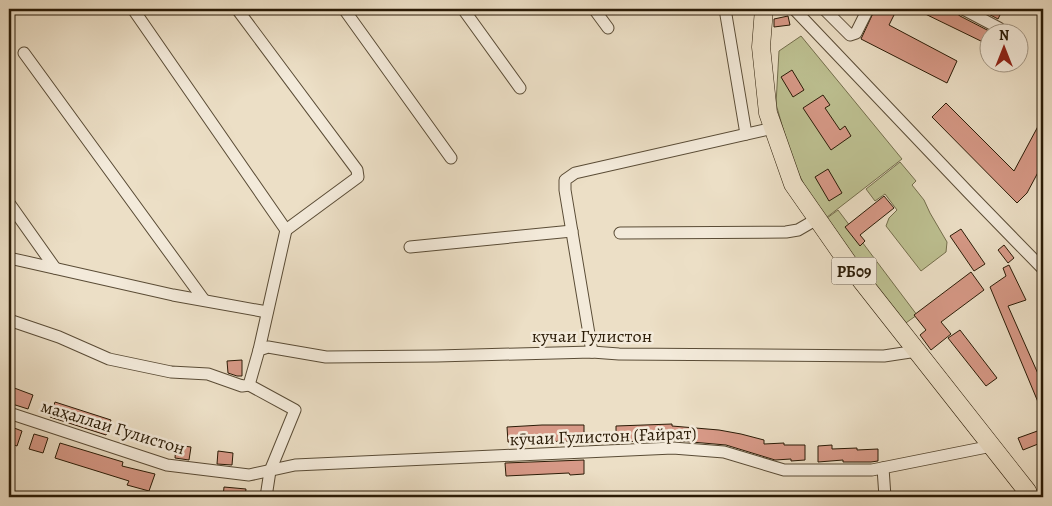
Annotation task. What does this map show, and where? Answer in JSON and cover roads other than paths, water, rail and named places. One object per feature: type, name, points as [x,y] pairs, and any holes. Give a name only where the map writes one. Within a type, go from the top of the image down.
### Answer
[{"type":"highway","name":"РБ09","points":[[762,10],[761,47],[768,113],[793,184],[853,270],[1030,497]]},
{"type":"street","points":[[133,9],[286,230]]},
{"type":"street","points":[[237,9],[358,173],[358,177],[286,230],[267,312],[263,348],[249,385]]},
{"type":"street","points":[[344,9],[451,158]]},
{"type":"street","points":[[463,9],[520,88]]},
{"type":"street","points":[[594,9],[608,28]]},
{"type":"street","points":[[725,9],[746,134]]},
{"type":"street","points":[[794,9],[1043,269]]},
{"type":"street","points":[[824,9],[850,35],[856,34],[868,9]]},
{"type":"street","points":[[963,9],[988,22]]},
{"type":"street","points":[[24,53],[204,300]]},
{"type":"street","points":[[592,352],[565,190],[566,180],[575,174],[773,128]]},
{"type":"street","points":[[9,203],[55,268]]},
{"type":"street","points":[[620,233],[786,232],[798,230],[817,219]]},
{"type":"street","points":[[410,247],[572,232]]},
{"type":"street","points":[[9,258],[173,295],[267,312]]},
{"type":"street","points":[[9,320],[59,337],[109,359],[171,372],[208,374],[242,386],[249,385],[295,410],[270,471],[266,497]]},
{"type":"street","name":"кучаи Гулистон","points":[[263,348],[326,357],[592,352],[619,354],[884,356],[917,351]]},
{"type":"street","name":"маҳаллаи Гулистон","points":[[9,413],[167,465],[249,475],[270,471]]},
{"type":"street","name":"кӯчаи Гулистон (Ғайрат)","points":[[270,471],[296,466],[673,448],[724,452],[784,470],[872,470],[992,446]]},
{"type":"street","points":[[883,468],[885,497]]}]
